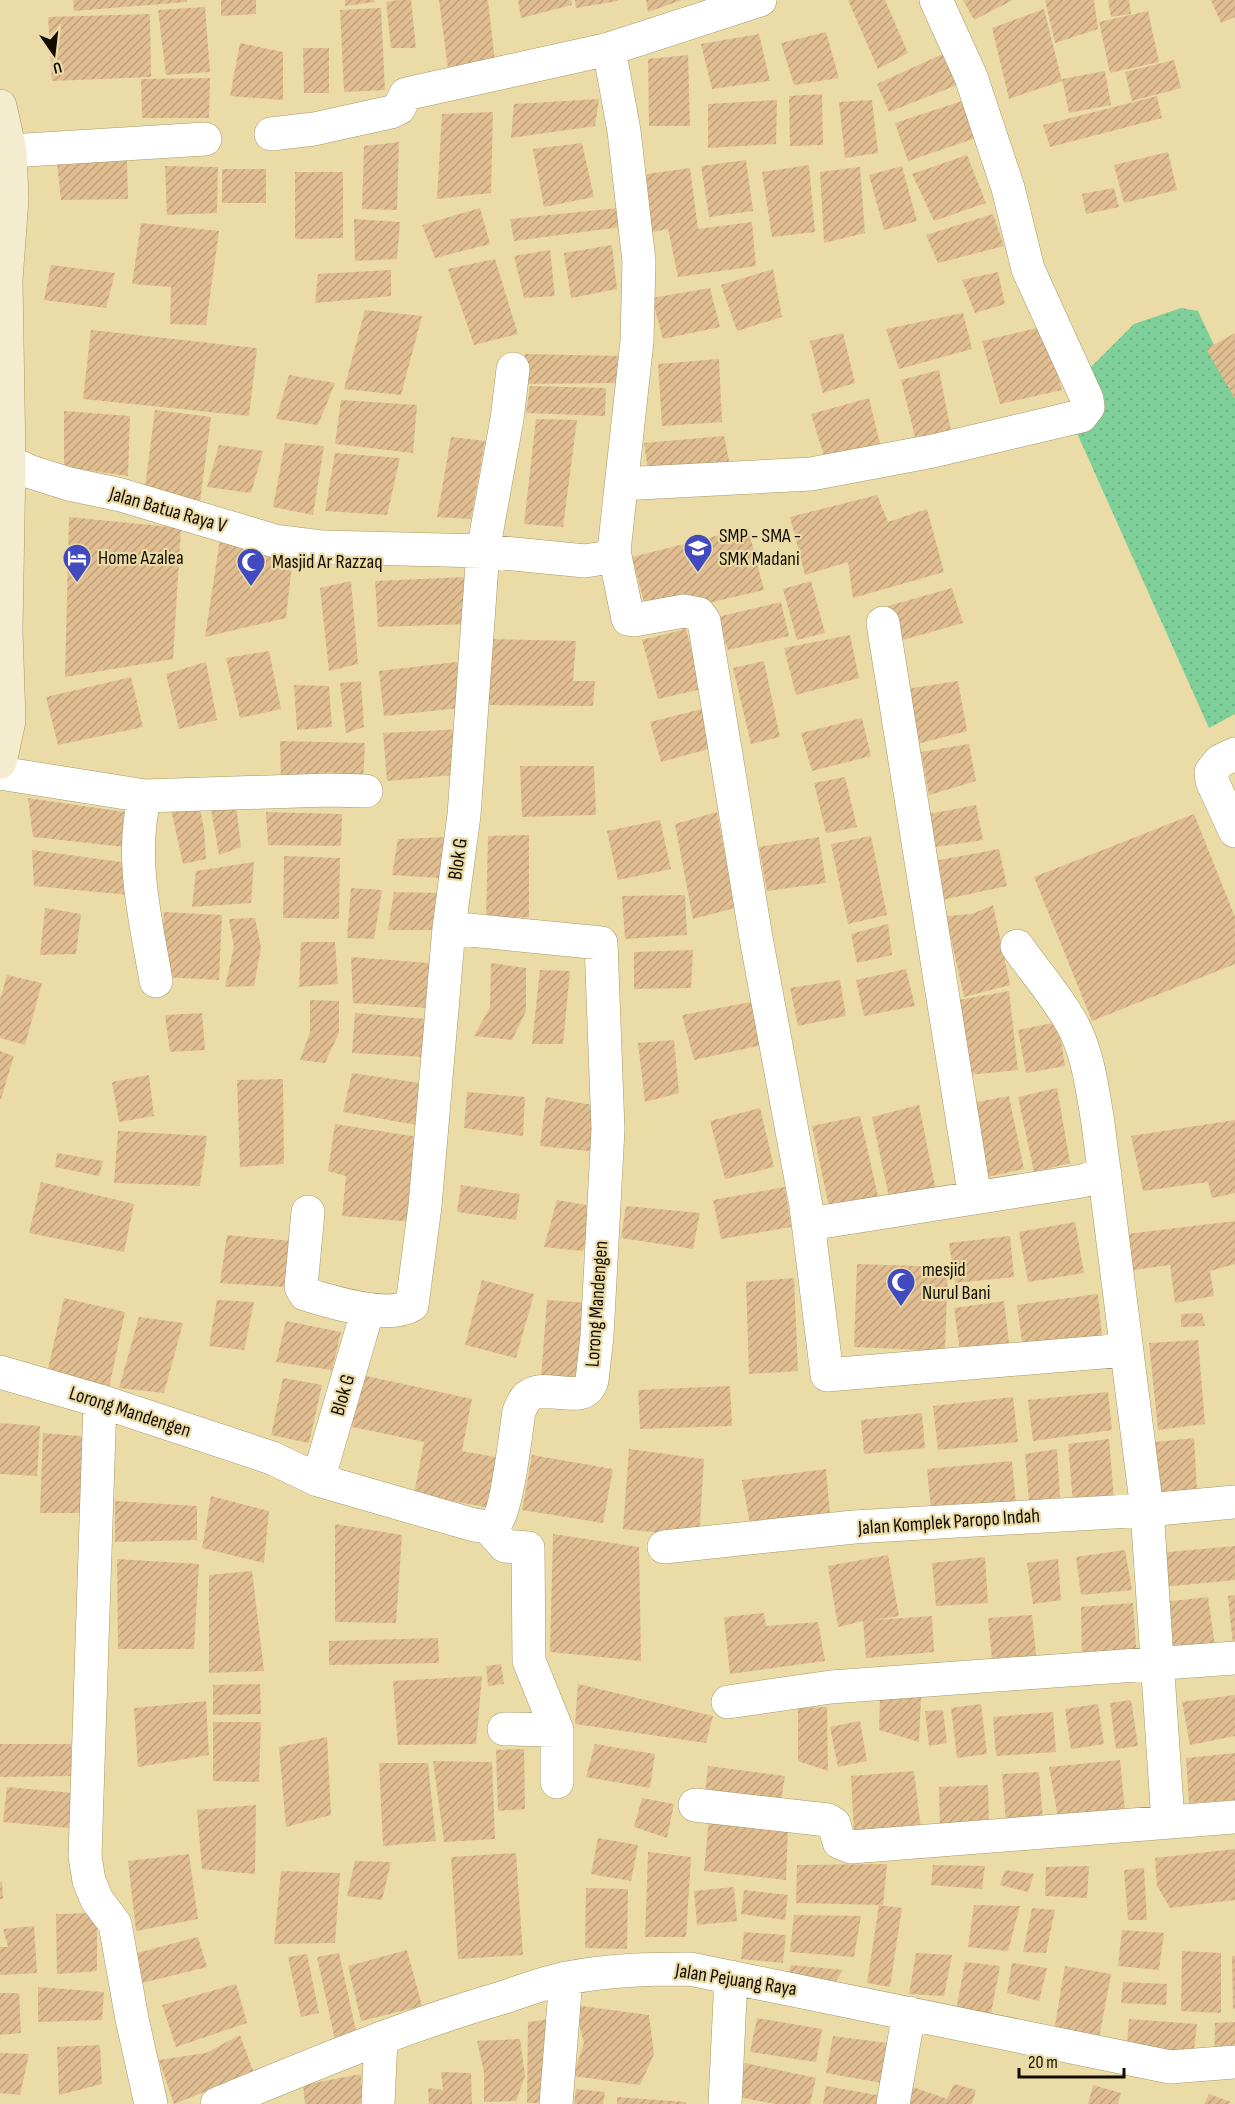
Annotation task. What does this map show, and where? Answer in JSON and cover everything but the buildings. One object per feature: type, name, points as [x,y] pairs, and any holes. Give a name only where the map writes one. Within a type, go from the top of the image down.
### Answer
[{"type":"main road","points":[[0,106],[10,151],[12,200],[6,280],[4,460],[9,721],[0,762]]},
{"type":"street","points":[[271,134],[323,127],[391,112],[399,108],[406,94],[609,49],[760,0]]},
{"type":"street","points":[[621,484],[811,474],[933,451],[1081,416],[1088,407],[1087,399],[1029,268],[1008,188],[971,77],[936,0]]},
{"type":"street","points":[[609,49],[624,131],[639,261],[637,341],[614,551],[628,619],[634,620],[684,611],[699,614],[704,621],[756,938],[809,1224],[826,1375],[1126,1350]]},
{"type":"street","points":[[10,151],[205,139]]},
{"type":"street","name":"Blok G","points":[[308,1212],[302,1291],[305,1294],[368,1310],[404,1310],[412,1305],[425,1206],[449,928],[464,815],[483,551],[507,419],[513,369]]},
{"type":"street","name":"Jalan Batua Raya V","points":[[4,460],[30,472],[69,484],[121,495],[275,541],[323,547],[483,551],[585,561],[610,556],[614,551]]},
{"type":"street","points":[[882,623],[975,1198]]},
{"type":"street","points":[[1235,754],[1220,761],[1211,772],[1212,781],[1235,831]]},
{"type":"street","points":[[0,773],[145,796],[328,790],[366,791]]},
{"type":"street","points":[[145,796],[141,812],[139,882],[156,981]]},
{"type":"street","name":"Lorong Mandengen","points":[[0,1372],[100,1401],[272,1458],[318,1480],[423,1512],[488,1527],[496,1523],[501,1514],[519,1411],[525,1400],[531,1394],[539,1392],[585,1392],[590,1388],[592,1380],[597,1336],[609,1129],[601,943],[449,928]]},
{"type":"street","points":[[1017,946],[1068,1017],[1077,1035],[1088,1069],[1098,1123],[1146,1510],[1168,1822]]},
{"type":"street","points":[[809,1224],[1082,1181],[1105,1174]]},
{"type":"street","name":"Blok G","points":[[318,1480],[368,1310]]},
{"type":"street","points":[[100,1401],[85,1856],[89,1881],[97,1900],[115,1924],[132,2019],[151,2104]]},
{"type":"street","name":"Jalan Komplek Paropo Indah","points":[[664,1548],[854,1527],[1146,1510],[1235,1502]]},
{"type":"street","points":[[488,1527],[505,1545],[528,1548],[529,1661],[557,1730],[557,1782]]},
{"type":"street","points":[[728,1701],[831,1687],[1235,1658]]},
{"type":"street","points":[[504,1729],[557,1730]]},
{"type":"street","points":[[694,1804],[828,1820],[834,1824],[839,1842],[851,1847],[1235,1817]]},
{"type":"street","name":"Jalan Pejuang Raya","points":[[217,2104],[381,2038],[481,2004],[566,1978],[613,1971],[690,1969],[1170,2067],[1235,2062]]},
{"type":"street","points":[[724,2104],[731,1977]]},
{"type":"street","points":[[556,2104],[566,1978]]},
{"type":"street","points":[[893,2104],[909,2013]]},
{"type":"street","points":[[378,2104],[381,2038]]},
{"type":"green space","points":[[1181,308],[1198,311],[1235,390],[1235,714],[1209,728],[1068,413],[1105,403],[1089,369],[1134,324]]},
{"type":"place","name":"SMP - SMA - SMK Madani","points":[[698,574]]},
{"type":"place","name":"Home Azalea","points":[[77,584]]},
{"type":"place","name":"Masjid Ar Razzaq","points":[[251,588]]},
{"type":"place","name":"mesjid Nurul Bani","points":[[901,1308]]}]
